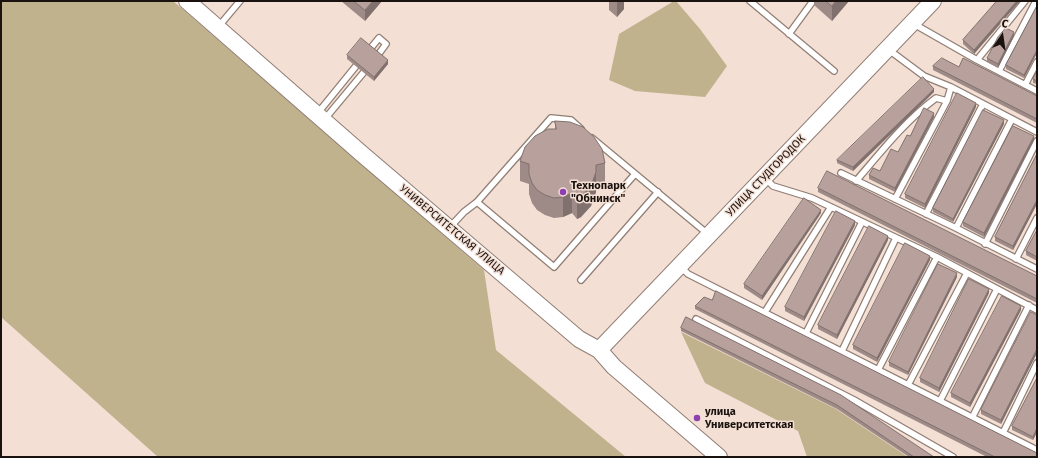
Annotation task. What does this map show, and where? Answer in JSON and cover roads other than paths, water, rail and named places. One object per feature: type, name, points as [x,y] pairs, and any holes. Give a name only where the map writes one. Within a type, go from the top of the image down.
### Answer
[{"type":"street","name":"УНИВЕРСИТЕТСКАЯ УЛИЦА","points":[[187,1],[579,339],[599,350],[614,367],[719,457]]},
{"type":"street","name":"УЛИЦА СТУДГОРОДОК","points":[[599,350],[933,1]]},
{"type":"lane","points":[[218,28],[240,1]]},
{"type":"lane","points":[[750,1],[834,71]]},
{"type":"lane","points":[[788,34],[813,1]]},
{"type":"lane","points":[[977,60],[1025,1]]},
{"type":"lane","points":[[999,71],[1036,1]]},
{"type":"lane","points":[[912,23],[977,60],[1037,91]]},
{"type":"lane","points":[[370,49],[379,38],[386,44],[378,55]]},
{"type":"lane","points":[[887,49],[924,76],[951,87],[1037,132]]},
{"type":"lane","points":[[1025,85],[1037,62]]},
{"type":"lane","points":[[320,117],[356,66]]},
{"type":"lane","points":[[320,117],[364,72]]},
{"type":"lane","points":[[895,199],[947,102],[951,87]]},
{"type":"lane","points":[[856,181],[900,131],[924,107],[936,98],[947,102]]},
{"type":"lane","points":[[926,214],[983,104]]},
{"type":"lane","points":[[450,228],[464,212],[477,202],[550,118],[571,120],[709,235]]},
{"type":"lane","points":[[956,228],[1012,119]]},
{"type":"lane","points":[[985,244],[1037,141]]},
{"type":"lane","points":[[841,173],[1037,269]]},
{"type":"lane","points":[[477,202],[554,267],[635,174]]},
{"type":"lane","points":[[764,177],[773,186],[812,198],[937,257],[1037,310]]},
{"type":"lane","points":[[581,280],[658,192]]},
{"type":"lane","points":[[765,312],[831,207]]},
{"type":"lane","points":[[1016,259],[1037,218]]},
{"type":"lane","points":[[806,333],[862,222]]},
{"type":"lane","points":[[842,351],[896,238]]},
{"type":"lane","points":[[878,370],[937,257]]},
{"type":"lane","points":[[679,266],[688,274],[972,418],[1037,449]]},
{"type":"lane","points":[[908,385],[967,273]]},
{"type":"lane","points":[[940,401],[997,289]]},
{"type":"lane","points":[[972,418],[1029,305]]},
{"type":"lane","points":[[696,319],[854,400],[953,457]]},
{"type":"lane","points":[[1003,433],[1037,363]]},
{"type":"place","name":"Технопарк \"Обнинск\"","points":[[563,192]]},
{"type":"place","name":"улица Университетская","points":[[697,418]]}]
